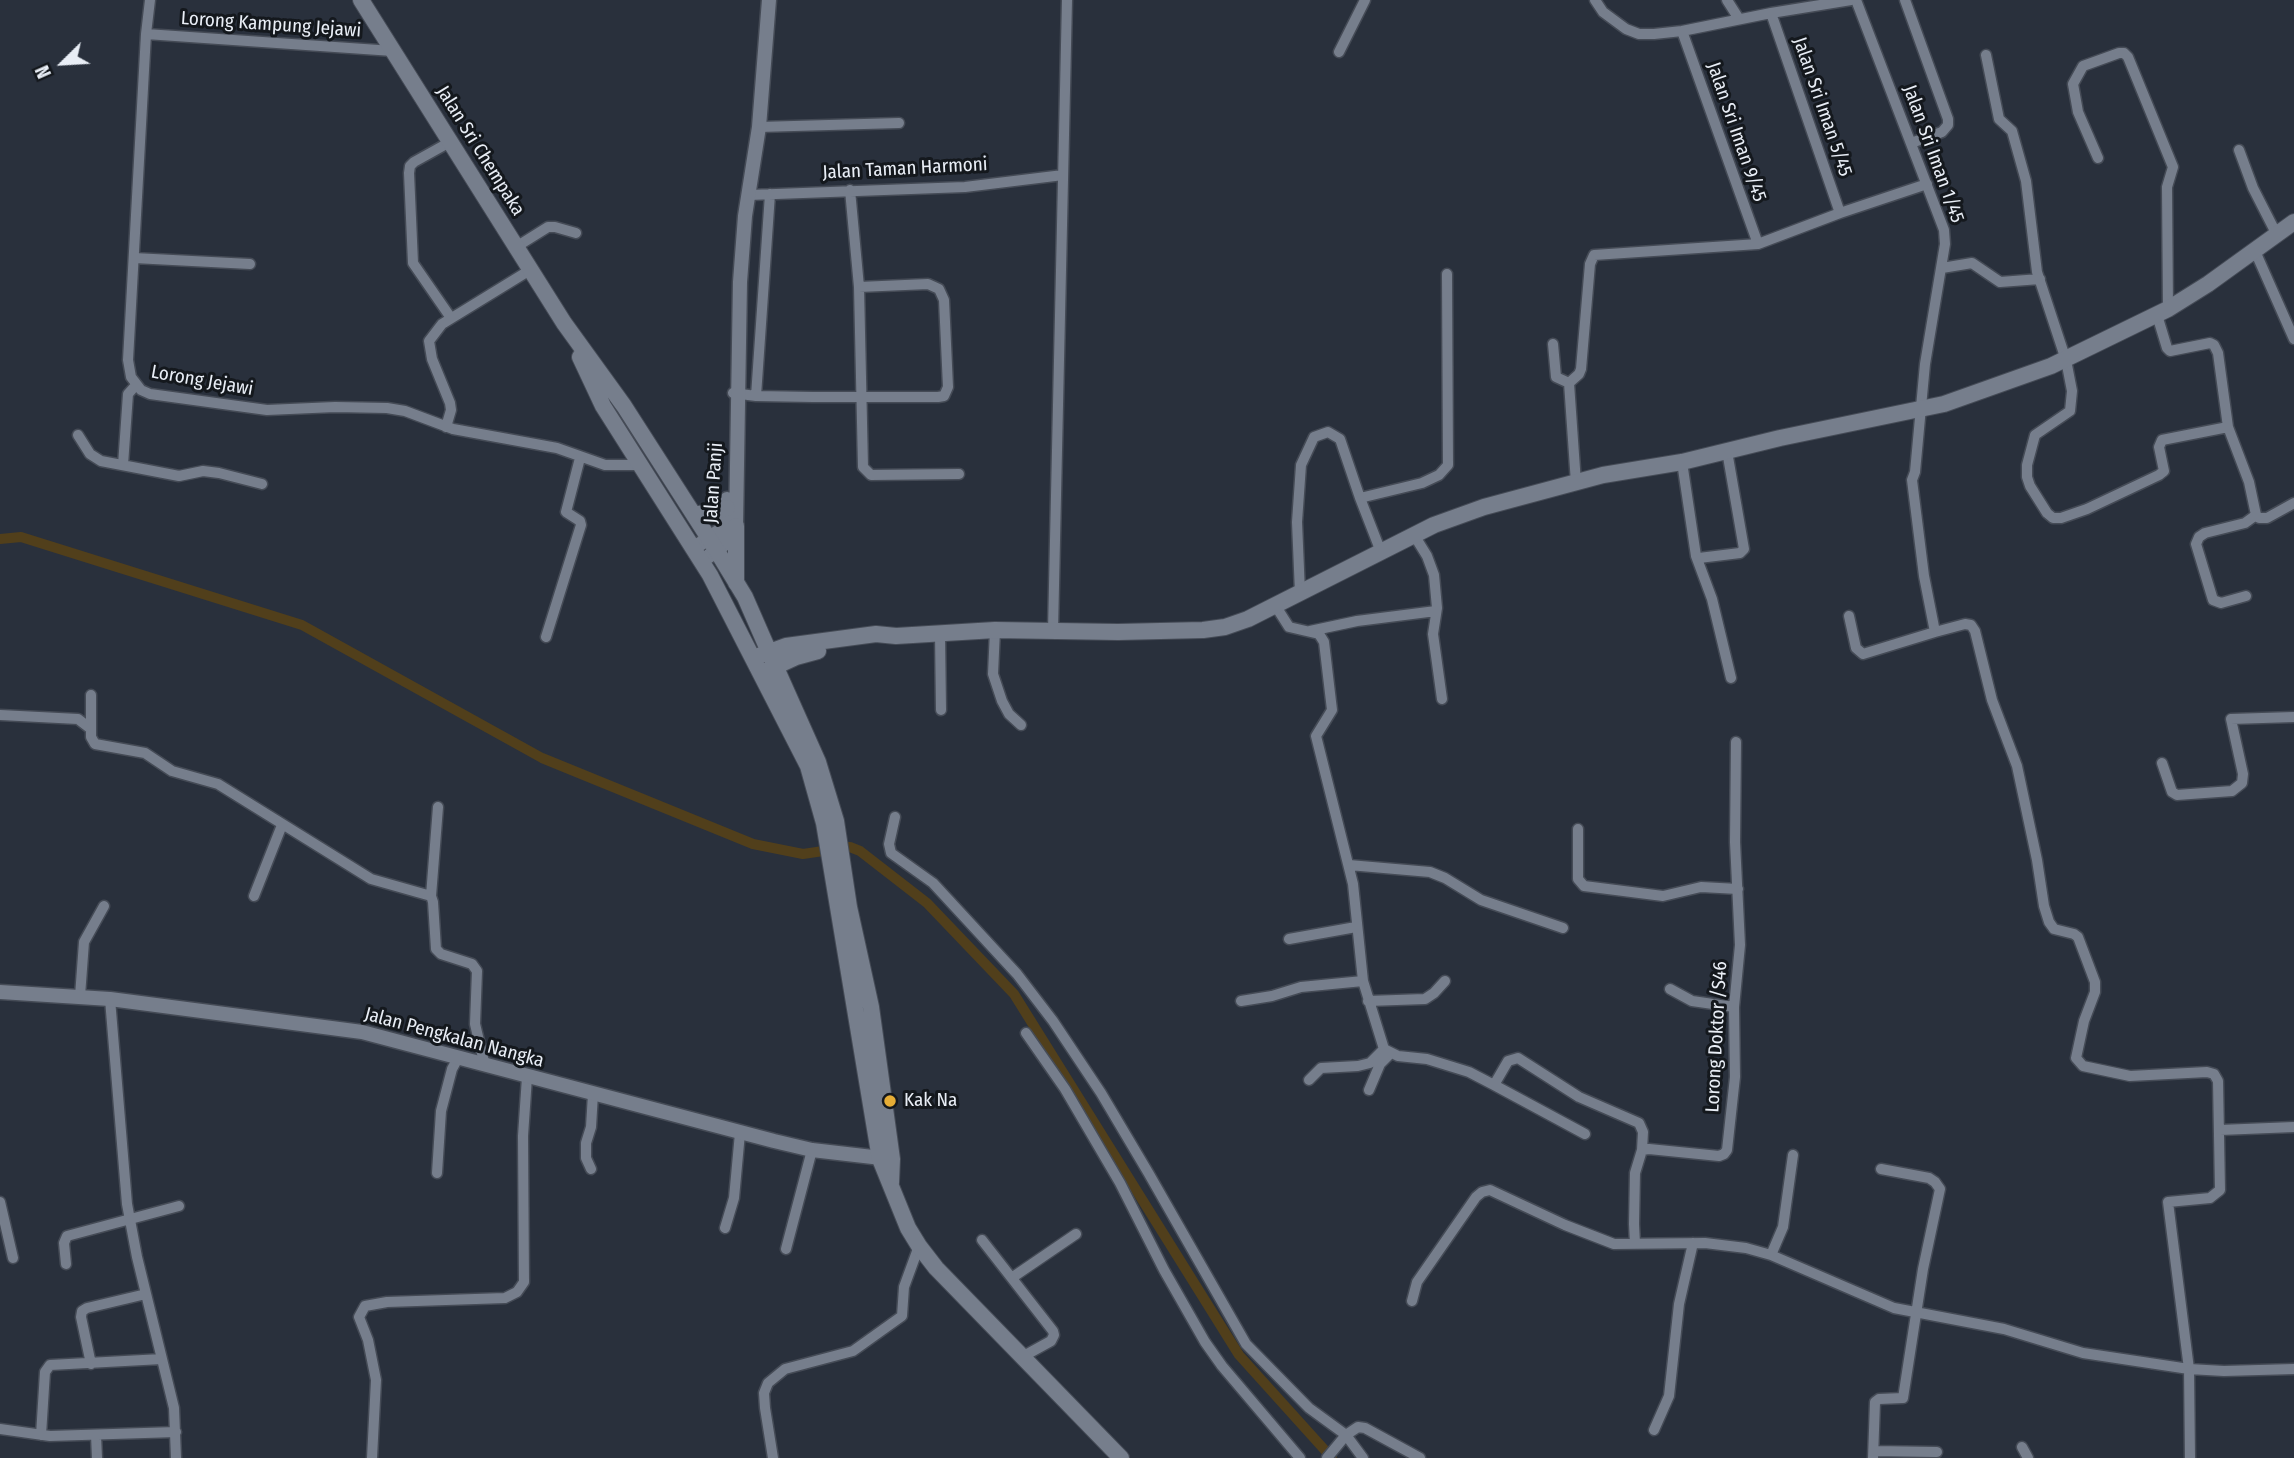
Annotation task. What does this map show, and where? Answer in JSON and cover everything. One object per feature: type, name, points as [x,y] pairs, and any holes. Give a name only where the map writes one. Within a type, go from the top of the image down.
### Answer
[{"type":"main road","name":"Jalan Sri Chempaka","points":[[361,0],[564,323]]},
{"type":"main road","points":[[769,664],[786,646],[876,634],[896,636],[995,630],[1118,632],[1225,627],[1415,535],[1484,507],[1603,475],[1682,462],[1944,404],[1987,390],[2066,360],[2162,312],[2294,222]]},
{"type":"main road","points":[[564,323],[603,406],[697,554],[752,658],[769,664],[818,762],[839,874],[849,906],[871,1007],[886,1159],[891,1184],[908,1227],[936,1268],[1121,1458]]},
{"type":"main road","points":[[564,323],[624,406],[736,583],[832,826]]},
{"type":"main road","points":[[694,515],[727,508]]},
{"type":"main road","points":[[736,526],[736,583]]},
{"type":"street","name":"Lorong Jejawi","points":[[150,0],[128,360],[136,385],[150,394],[267,410],[387,408],[405,411],[446,427],[557,448],[605,465],[641,465]]},
{"type":"street","points":[[697,554],[713,545],[726,520],[736,393],[739,306],[749,195],[759,127],[769,0]]},
{"type":"street","points":[[1053,631],[1067,0]]},
{"type":"street","points":[[1339,52],[1364,0]]},
{"type":"street","points":[[1595,0],[1603,12],[1626,29],[1639,34],[1682,32],[1812,3],[1853,0]]},
{"type":"street","points":[[1727,0],[1739,19]]},
{"type":"street","name":"Jalan Sri Iman 1/45","points":[[1853,0],[1912,143],[1944,230],[1945,244],[1925,364],[1912,490],[1935,632]]},
{"type":"street","points":[[1905,0],[1948,119],[1948,125],[1941,132],[1912,143]]},
{"type":"street","name":"Jalan Sri Iman 5/45","points":[[1771,13],[1840,213]]},
{"type":"street","name":"Jalan Sri Iman 9/45","points":[[1682,32],[1758,244]]},
{"type":"street","name":"Lorong Kampung Jejawi","points":[[146,34],[393,51]]},
{"type":"street","points":[[2098,158],[2078,111],[2073,84],[2083,66],[2124,53],[2173,167],[2167,187],[2162,312],[2166,348],[2170,351],[2210,343],[2214,345],[2218,353],[2228,427],[2249,482],[2256,515],[2259,518],[2267,517],[2294,503]]},
{"type":"street","points":[[1986,55],[1999,119],[2012,131],[2026,181],[2040,279],[2066,360],[2072,391],[2070,411],[2035,435],[2027,465],[2030,486],[2047,513],[2061,518],[2087,509],[2159,475],[2164,471],[2160,447],[2162,440],[2228,427]]},
{"type":"street","points":[[759,127],[899,123]]},
{"type":"street","points":[[450,142],[414,162],[409,173],[413,263],[451,318]]},
{"type":"street","points":[[2239,150],[2253,188],[2277,235]]},
{"type":"street","name":"Jalan Taman Harmoni","points":[[749,195],[965,187],[1063,175]]},
{"type":"street","points":[[1569,383],[1581,369],[1590,264],[1594,256],[1758,244],[1927,184]]},
{"type":"street","points":[[850,190],[859,287],[862,462],[866,472],[871,475],[959,474]]},
{"type":"street","points":[[756,396],[769,194]]},
{"type":"street","points":[[516,247],[548,227],[576,233]]},
{"type":"street","points":[[2255,251],[2294,339]]},
{"type":"street","points":[[134,258],[250,264]]},
{"type":"street","points":[[1942,268],[1972,263],[2000,282],[2040,279]]},
{"type":"street","points":[[446,427],[450,404],[432,359],[429,341],[440,326],[451,318],[530,270]]},
{"type":"street","points":[[1360,498],[1422,483],[1439,475],[1448,465],[1447,274]]},
{"type":"street","points":[[736,393],[756,396],[940,397],[946,394],[948,387],[944,300],[939,289],[928,284],[859,287]]},
{"type":"street","points":[[739,306],[762,306]]},
{"type":"street","points":[[738,340],[759,343]]},
{"type":"street","points":[[1553,344],[1556,377],[1569,383]]},
{"type":"street","points":[[1569,383],[1576,483]]},
{"type":"street","points":[[123,464],[128,394],[136,385]]},
{"type":"street","name":"Jalan Panji","points":[[713,545],[728,541],[736,526],[736,393]]},
{"type":"street","points":[[1300,593],[1297,523],[1301,465],[1314,437],[1328,432],[1340,439],[1381,552]]},
{"type":"street","points":[[78,435],[85,448],[95,457],[179,476],[202,471],[262,484]]},
{"type":"street","points":[[1696,556],[1699,558],[1740,554],[1744,549],[1727,451]]},
{"type":"street","points":[[546,637],[580,525],[578,519],[566,512],[580,458]]},
{"type":"street","points":[[1682,462],[1696,556],[1713,599],[1731,678]]},
{"type":"street","points":[[2246,596],[2221,603],[2213,600],[2196,544],[2199,537],[2205,533],[2245,523],[2256,515]]},
{"type":"street","points":[[1415,535],[1434,575],[1436,611],[1433,634],[1441,699]]},
{"type":"street","points":[[1275,605],[1289,627],[1319,634],[1324,642],[1332,710],[1315,736],[1353,884],[1363,981],[1387,1051],[1398,1056],[1427,1059],[1469,1072],[1585,1134]]},
{"type":"street","points":[[1307,632],[1357,621],[1436,611]]},
{"type":"street","points":[[1849,616],[1856,648],[1863,654],[1965,624],[1971,625],[1975,631],[1992,700],[2017,766],[2049,922],[2054,929],[2078,937],[2095,982],[2095,992],[2084,1021],[2076,1058],[2083,1066],[2130,1076],[2211,1072],[2218,1081],[2220,1190],[2210,1198],[2168,1202],[2189,1369],[2190,1458]]},
{"type":"street","points":[[995,630],[993,674],[1009,714],[1021,725]]},
{"type":"street","points":[[940,634],[942,710]]},
{"type":"street","points":[[91,695],[91,737],[95,744],[145,753],[172,771],[218,784],[371,879],[431,897]]},
{"type":"street","points":[[0,715],[78,719],[91,729]]},
{"type":"street","points":[[2162,763],[2172,792],[2177,795],[2232,791],[2242,783],[2242,774],[2231,719],[2294,717]]},
{"type":"street","name":"Lorong Doktor /S46","points":[[1642,1150],[1719,1156],[1726,1152],[1735,1077],[1734,1007],[1740,944],[1735,842],[1736,742]]},
{"type":"street","points":[[438,807],[431,897],[436,948],[442,954],[472,964],[478,973],[475,1024],[485,1066]]},
{"type":"street","points":[[895,817],[889,844],[891,853],[933,883],[1017,974],[1053,1021],[1149,1174],[1246,1344],[1363,1458]]},
{"type":"street","points":[[254,896],[282,825]]},
{"type":"street","points":[[1578,829],[1577,879],[1584,886],[1663,896],[1701,887],[1738,889]]},
{"type":"street","points":[[1349,865],[1430,872],[1481,900],[1563,928]]},
{"type":"street","points":[[80,996],[83,942],[104,906]]},
{"type":"street","points":[[1289,939],[1356,927]]},
{"type":"street","points":[[1241,1001],[1272,996],[1301,987],[1363,981]]},
{"type":"street","points":[[1368,1001],[1425,999],[1445,981]]},
{"type":"street","points":[[1670,989],[1692,1001],[1734,1007]]},
{"type":"street","name":"Jalan Pengkalan Nangka","points":[[0,992],[110,999],[362,1032],[740,1133],[812,1150],[886,1159]]},
{"type":"street","points":[[110,999],[117,1106],[130,1218],[174,1408],[176,1458]]},
{"type":"street","points":[[1026,1032],[1072,1101],[1205,1342],[1300,1458]]},
{"type":"street","points":[[1309,1080],[1321,1068],[1370,1063],[1387,1051]]},
{"type":"street","points":[[1369,1090],[1387,1051]]},
{"type":"street","points":[[437,1173],[441,1111],[452,1069],[458,1058]]},
{"type":"street","points":[[1494,1085],[1508,1061],[1518,1058],[1579,1097],[1639,1123],[1643,1132],[1642,1150],[1635,1173],[1635,1244]]},
{"type":"street","points":[[372,1458],[376,1380],[368,1340],[359,1317],[365,1306],[387,1302],[505,1298],[517,1292],[524,1282],[523,1136],[527,1077]]},
{"type":"street","points":[[591,1169],[586,1158],[586,1143],[591,1127],[593,1094]]},
{"type":"street","points":[[2220,1130],[2294,1127]]},
{"type":"street","points":[[725,1228],[734,1198],[740,1133]]},
{"type":"street","points":[[786,1249],[812,1150]]},
{"type":"street","points":[[1772,1255],[1783,1227],[1793,1156]]},
{"type":"street","points":[[1881,1169],[1929,1178],[1940,1189],[1916,1312],[1903,1398],[1879,1399],[1875,1402],[1874,1455],[1937,1452]]},
{"type":"street","points":[[1412,1301],[1417,1282],[1476,1197],[1490,1190],[1614,1244],[1693,1243],[1746,1248],[1772,1255],[1894,1308],[2004,1329],[2083,1353],[2189,1369],[2294,1369]]},
{"type":"street","points":[[0,1202],[13,1258]]},
{"type":"street","points":[[66,1264],[64,1242],[67,1236],[179,1206]]},
{"type":"street","points":[[1013,1277],[1076,1234]]},
{"type":"street","points":[[982,1240],[1044,1317],[1054,1335],[1051,1341],[1022,1357]]},
{"type":"street","points":[[1654,1430],[1669,1396],[1679,1304],[1693,1243]]},
{"type":"street","points":[[773,1458],[765,1408],[764,1393],[768,1383],[785,1369],[853,1351],[902,1316],[904,1287],[919,1246]]},
{"type":"street","points":[[91,1364],[82,1311],[146,1294]]},
{"type":"street","points":[[41,1435],[47,1367],[54,1364],[162,1359]]},
{"type":"street","points":[[1327,1458],[1342,1439],[1358,1427],[1365,1428],[1420,1458]]},
{"type":"street","points":[[0,1429],[41,1435],[176,1432]]},
{"type":"street","points":[[96,1435],[97,1458]]},
{"type":"street","points":[[2022,1447],[2028,1458]]},
{"type":"waterway","points":[[0,539],[21,537],[302,625],[542,758],[753,844],[803,854],[850,847],[860,851],[927,903],[1014,994],[1239,1355],[1332,1458]]},
{"type":"place","name":"Kak Na","points":[[890,1101]]}]
